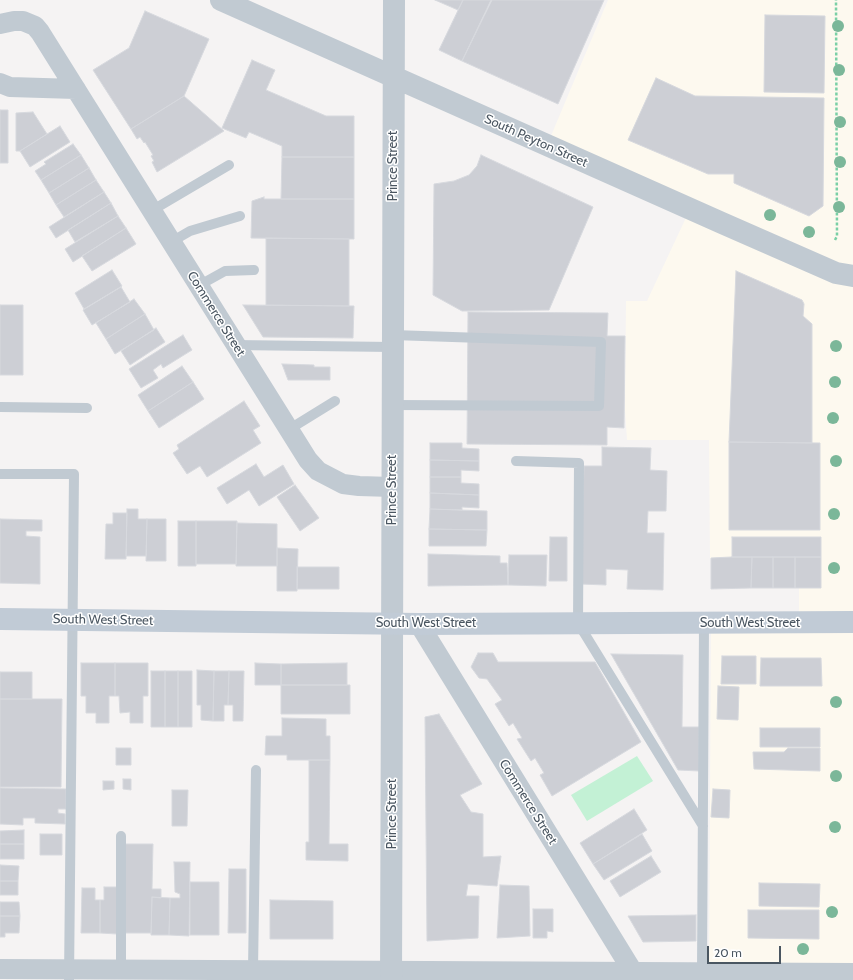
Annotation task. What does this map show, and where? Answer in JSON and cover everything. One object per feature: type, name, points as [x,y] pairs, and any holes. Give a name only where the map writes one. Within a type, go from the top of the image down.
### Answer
[{"type":"main road","name":"South West Street","points":[[0,619],[393,624],[704,624],[853,622]]},
{"type":"street","name":"Prince Street","points":[[391,976],[394,0]]},
{"type":"street","name":"South Peyton Street","points":[[223,1],[394,78],[836,272],[853,276]]},
{"type":"street","name":"Commerce Street","points":[[0,24],[23,21],[35,26],[76,89],[234,345],[308,460],[318,471],[330,479],[343,484],[392,487]]},
{"type":"street","points":[[0,83],[10,87],[76,89]]},
{"type":"street","name":"Commerce Street","points":[[419,624],[635,976]]},
{"type":"street","points":[[0,969],[69,975],[121,970],[391,976],[635,976],[702,972],[853,973]]},
{"type":"lane","points":[[151,211],[229,165]]},
{"type":"lane","points":[[171,242],[190,231],[240,216]]},
{"type":"lane","points":[[198,286],[225,271],[254,270]]},
{"type":"lane","points":[[234,345],[393,341],[601,342],[599,406],[392,405]]},
{"type":"lane","points":[[288,430],[335,401]]},
{"type":"lane","points":[[0,407],[87,408]]},
{"type":"lane","points":[[516,462],[579,463],[578,623],[703,826]]},
{"type":"lane","points":[[0,474],[74,474],[69,975]]},
{"type":"lane","points":[[702,972],[704,624]]},
{"type":"lane","points":[[241,973],[256,770]]},
{"type":"lane","points":[[121,836],[121,970]]},
{"type":"path","points":[[835,240],[837,236],[836,0]]},
{"type":"shaded area","points":[[608,0],[853,0],[853,980],[709,971],[711,622],[799,622],[799,559],[710,559],[709,440],[627,440],[625,410],[626,301],[647,301],[691,207],[548,143]]},
{"type":"green space","points":[[637,756],[653,781],[587,821],[571,795]]},
{"type":"building","points":[[435,0],[463,0],[458,10]]},
{"type":"building","points":[[463,0],[491,0],[462,61],[439,50]]},
{"type":"building","points":[[492,0],[604,0],[558,104],[462,61]]},
{"type":"building","points":[[145,11],[209,39],[184,96],[131,129],[93,70],[129,48]]},
{"type":"building","points":[[765,15],[825,16],[824,93],[764,92]]},
{"type":"building","points":[[252,60],[275,70],[266,90],[326,116],[354,116],[354,157],[282,157],[282,146],[249,132],[246,138],[222,128]]},
{"type":"building","points":[[656,78],[695,96],[824,98],[823,206],[809,216],[734,183],[734,174],[708,174],[628,140]]},
{"type":"building","points":[[184,96],[224,131],[157,172],[152,162],[154,161],[151,156],[153,155],[145,142],[144,143],[140,137],[137,139],[131,129]]},
{"type":"building","points":[[0,110],[8,110],[8,163],[0,163]]},
{"type":"building","points":[[33,112],[47,134],[20,151],[16,151],[16,113]]},
{"type":"building","points":[[60,126],[70,142],[30,167],[20,151]]},
{"type":"building","points":[[73,144],[81,155],[41,180],[35,171],[46,164],[44,162]]},
{"type":"building","points":[[81,155],[89,168],[49,193],[41,180]]},
{"type":"building","points":[[481,155],[593,207],[549,310],[462,311],[433,295],[434,184],[454,181],[469,175],[477,166]]},
{"type":"building","points":[[282,157],[354,157],[354,199],[281,199]]},
{"type":"building","points":[[89,168],[96,180],[56,205],[49,193]]},
{"type":"building","points":[[96,180],[104,192],[64,217],[56,205]]},
{"type":"building","points":[[104,192],[111,203],[56,238],[49,227]]},
{"type":"building","points":[[264,197],[264,199],[354,199],[354,239],[251,238],[252,201]]},
{"type":"building","points":[[111,203],[118,216],[75,242],[68,230]]},
{"type":"building","points":[[118,216],[126,228],[73,262],[65,249]]},
{"type":"building","points":[[126,228],[136,244],[92,271],[82,256]]},
{"type":"building","points":[[266,238],[349,239],[349,306],[266,305]]},
{"type":"building","points":[[112,270],[122,286],[84,309],[75,293]]},
{"type":"building","points":[[736,271],[802,300],[804,304],[803,316],[812,324],[812,443],[729,442]]},
{"type":"building","points":[[121,287],[130,302],[92,325],[83,310]]},
{"type":"building","points":[[134,299],[145,314],[106,339],[96,323]]},
{"type":"building","points":[[0,305],[23,305],[23,375],[0,375]]},
{"type":"building","points":[[243,305],[354,306],[353,338],[263,337]]},
{"type":"building","points":[[468,312],[608,313],[607,336],[625,336],[624,428],[607,427],[607,445],[467,444]]},
{"type":"building","points":[[145,314],[154,330],[115,354],[106,339]]},
{"type":"building","points":[[156,328],[165,342],[130,365],[121,351]]},
{"type":"building","points":[[183,335],[192,350],[163,368],[161,364],[153,370],[158,378],[141,388],[129,369]]},
{"type":"building","points":[[282,364],[330,367],[330,380],[288,380]]},
{"type":"building","points":[[182,366],[193,382],[148,411],[138,395]]},
{"type":"building","points":[[193,382],[204,399],[159,428],[148,411]]},
{"type":"building","points":[[244,401],[260,426],[253,430],[261,443],[207,477],[200,466],[187,474],[173,453],[179,449],[177,445]]},
{"type":"building","points":[[729,442],[820,443],[820,530],[729,530]]},
{"type":"building","points":[[430,443],[462,443],[462,448],[479,449],[479,461],[430,460]]},
{"type":"building","points":[[602,447],[651,448],[650,470],[667,471],[666,511],[648,511],[647,533],[664,533],[663,590],[627,589],[628,570],[606,569],[606,585],[580,584],[584,466],[602,466]]},
{"type":"building","points":[[430,460],[479,461],[479,471],[461,470],[461,477],[430,477]]},
{"type":"building","points":[[256,464],[264,477],[283,465],[294,484],[259,506],[249,490],[227,504],[217,488]]},
{"type":"building","points":[[430,477],[461,477],[461,483],[479,484],[479,495],[430,493]]},
{"type":"building","points":[[295,485],[319,518],[300,531],[277,497]]},
{"type":"building","points":[[430,493],[479,495],[479,508],[462,507],[462,510],[430,509]]},
{"type":"building","points":[[127,509],[138,509],[138,519],[147,519],[146,556],[126,556]]},
{"type":"building","points":[[430,509],[487,511],[487,530],[429,529]]},
{"type":"building","points":[[113,513],[127,513],[126,559],[105,559],[106,524],[113,524]]},
{"type":"building","points":[[0,519],[42,520],[42,531],[26,531],[26,536],[40,537],[40,584],[0,583]]},
{"type":"building","points":[[147,519],[166,519],[166,561],[146,561]]},
{"type":"building","points":[[178,521],[196,521],[196,566],[178,566]]},
{"type":"building","points":[[196,521],[237,521],[236,564],[196,564]]},
{"type":"building","points":[[237,523],[277,524],[277,566],[236,566]]},
{"type":"building","points":[[429,529],[487,530],[486,546],[429,546]]},
{"type":"building","points":[[550,537],[567,537],[567,581],[549,581]]},
{"type":"building","points":[[732,537],[821,537],[821,557],[732,557]]},
{"type":"building","points":[[277,548],[298,549],[297,591],[277,591]]},
{"type":"building","points":[[428,554],[500,556],[500,563],[507,563],[508,585],[428,586]]},
{"type":"building","points":[[509,555],[547,555],[546,586],[508,585]]},
{"type":"building","points":[[752,557],[751,588],[711,589],[711,558]]},
{"type":"building","points":[[752,557],[773,557],[773,588],[751,588]]},
{"type":"building","points":[[773,557],[795,557],[795,588],[773,588]]},
{"type":"building","points":[[795,557],[821,557],[821,588],[795,588]]},
{"type":"building","points":[[297,567],[339,567],[339,589],[297,589]]},
{"type":"building","points":[[478,653],[493,653],[498,662],[595,662],[641,742],[552,796],[540,775],[544,773],[535,758],[531,761],[517,739],[522,738],[513,723],[509,726],[495,704],[502,700],[487,679],[479,678],[471,667]]},
{"type":"building","points":[[611,654],[683,655],[682,727],[699,727],[699,771],[678,770]]},
{"type":"building","points":[[722,656],[756,656],[756,684],[721,684]]},
{"type":"building","points":[[761,658],[821,658],[822,686],[760,686]]},
{"type":"building","points":[[81,663],[115,663],[115,696],[109,696],[109,723],[96,723],[96,713],[86,713],[86,696],[81,696]]},
{"type":"building","points":[[115,663],[148,663],[148,696],[143,696],[143,723],[130,723],[130,712],[120,713],[119,696],[115,696]]},
{"type":"building","points":[[255,663],[281,664],[281,685],[255,685]]},
{"type":"building","points":[[347,663],[347,685],[281,685],[281,664]]},
{"type":"building","points":[[197,670],[214,671],[213,721],[201,720],[201,705],[197,705]]},
{"type":"building","points":[[151,671],[165,671],[165,727],[151,727]]},
{"type":"building","points":[[165,671],[178,671],[178,727],[165,727]]},
{"type":"building","points":[[178,671],[192,671],[192,727],[178,727]]},
{"type":"building","points":[[214,671],[229,671],[228,705],[224,705],[224,721],[213,721]]},
{"type":"building","points":[[229,671],[244,671],[243,721],[233,721],[233,705],[228,705]]},
{"type":"building","points":[[0,672],[32,672],[32,699],[0,699]]},
{"type":"building","points":[[281,685],[350,685],[350,714],[281,714]]},
{"type":"building","points":[[718,686],[739,687],[738,720],[717,719]]},
{"type":"building","points":[[0,699],[62,699],[61,787],[0,787]]},
{"type":"building","points":[[439,714],[482,784],[460,795],[471,812],[483,814],[483,857],[501,856],[497,886],[468,884],[466,896],[479,896],[478,938],[427,941],[425,717]]},
{"type":"building","points":[[282,718],[326,719],[326,736],[330,736],[330,760],[287,760],[287,755],[265,755],[266,736],[282,736]]},
{"type":"building","points":[[760,728],[820,728],[820,747],[760,747]]},
{"type":"building","points":[[116,748],[131,748],[131,765],[116,765]]},
{"type":"building","points":[[788,748],[820,748],[820,771],[754,769],[753,752],[784,752]]},
{"type":"building","points":[[309,760],[330,760],[329,844],[348,844],[348,861],[306,860],[306,842],[309,842]]},
{"type":"building","points":[[123,779],[131,779],[131,790],[123,789]]},
{"type":"building","points":[[103,781],[114,781],[114,789],[103,790]]},
{"type":"building","points":[[0,788],[66,789],[66,809],[58,809],[58,813],[65,814],[65,824],[35,823],[35,818],[23,818],[23,825],[0,824]]},
{"type":"building","points":[[713,789],[730,790],[729,818],[711,817]]},
{"type":"building","points":[[172,790],[188,790],[187,826],[172,826]]},
{"type":"building","points":[[634,809],[647,830],[593,864],[580,843]]},
{"type":"building","points":[[24,830],[24,844],[0,844],[0,831]]},
{"type":"building","points":[[40,834],[62,834],[62,855],[40,855]]},
{"type":"building","points":[[642,834],[652,851],[604,880],[593,864]]},
{"type":"building","points":[[0,844],[24,844],[24,859],[0,859]]},
{"type":"building","points":[[124,844],[153,844],[152,889],[161,889],[161,898],[152,897],[151,933],[124,933]]},
{"type":"building","points":[[651,856],[661,872],[620,897],[610,881]]},
{"type":"building","points":[[174,862],[190,862],[189,936],[169,935],[170,898],[180,898],[180,894],[175,892]]},
{"type":"building","points":[[0,865],[19,866],[18,881],[0,881]]},
{"type":"building","points":[[229,869],[246,869],[246,933],[228,933]]},
{"type":"building","points":[[0,881],[18,881],[18,895],[0,895]]},
{"type":"building","points":[[190,882],[219,882],[219,935],[190,935]]},
{"type":"building","points":[[759,883],[820,884],[819,907],[759,906]]},
{"type":"building","points":[[500,885],[529,886],[530,936],[497,938]]},
{"type":"building","points":[[104,887],[117,887],[117,934],[100,933],[100,900],[104,900]]},
{"type":"building","points":[[82,888],[95,888],[95,900],[100,900],[100,933],[81,933]]},
{"type":"building","points":[[152,897],[170,898],[169,935],[151,935]]},
{"type":"building","points":[[270,900],[333,901],[333,939],[270,939]]},
{"type":"building","points":[[0,902],[19,902],[20,916],[0,916]]},
{"type":"building","points":[[533,909],[553,909],[553,932],[547,931],[547,938],[533,938]]},
{"type":"building","points":[[748,910],[819,910],[819,939],[748,938]]},
{"type":"building","points":[[696,915],[696,941],[643,942],[628,916]]},
{"type":"building","points":[[0,916],[20,916],[19,933],[5,933],[5,937],[0,937]]}]
